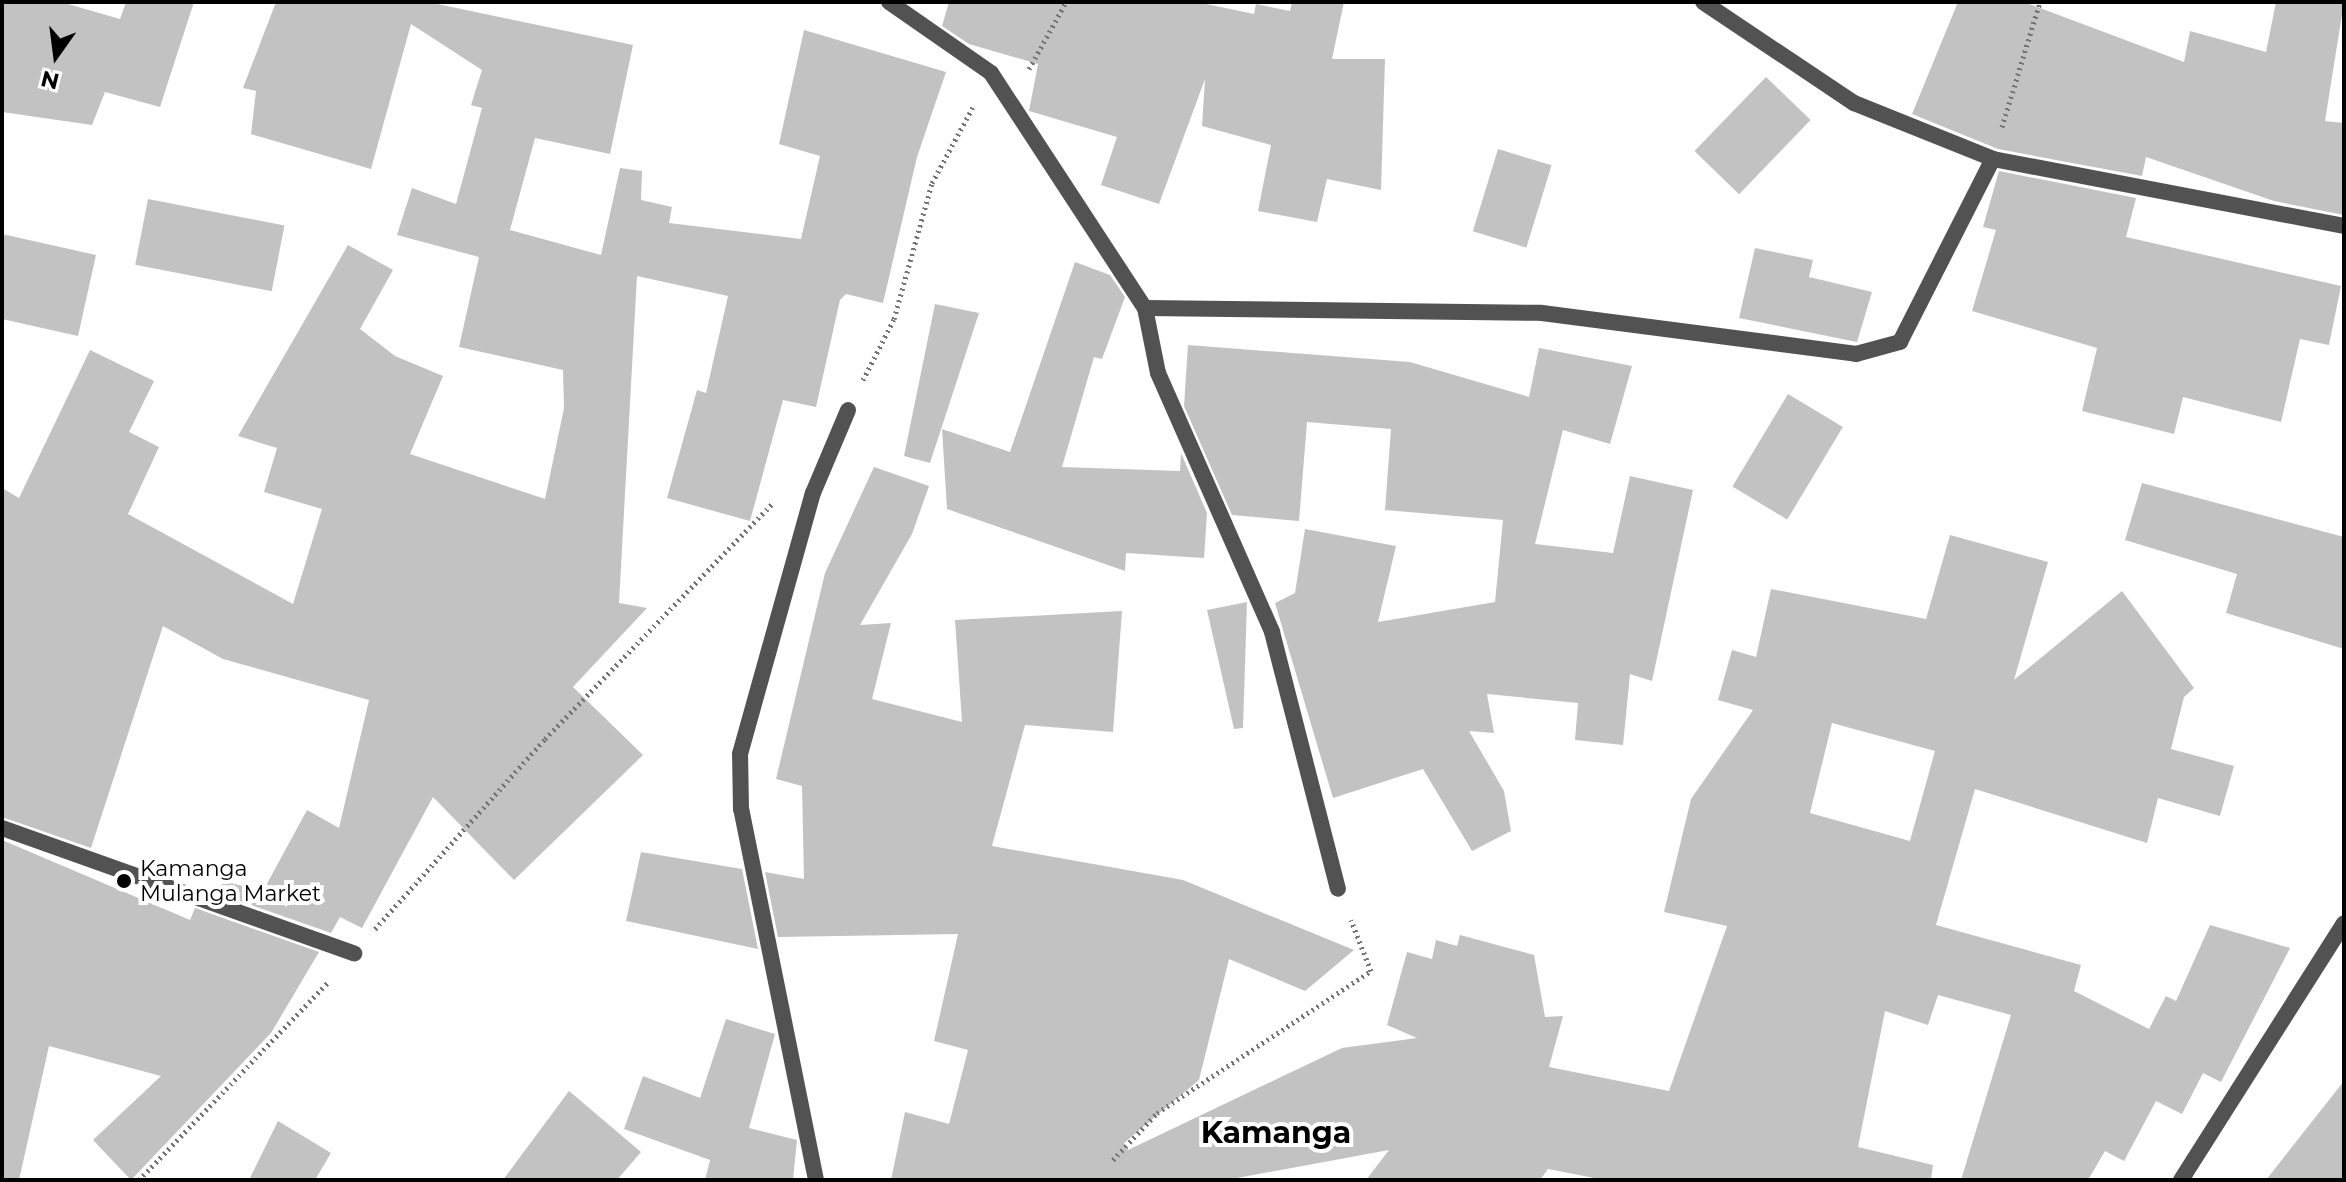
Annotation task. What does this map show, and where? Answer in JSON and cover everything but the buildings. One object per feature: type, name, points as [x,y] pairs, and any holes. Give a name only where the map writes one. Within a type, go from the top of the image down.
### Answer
[{"type":"street","points":[[889,2],[991,73],[1145,308],[1158,373],[1272,632],[1338,889]]},
{"type":"street","points":[[1703,2],[1854,103],[1993,159],[2344,226]]},
{"type":"street","points":[[1145,308],[1542,313],[1856,354],[1900,342],[1993,159]]},
{"type":"street","points":[[816,1180],[741,809],[740,754],[813,493],[848,410]]},
{"type":"street","points":[[2,828],[354,953]]},
{"type":"street","points":[[2181,1180],[2344,923]]},
{"type":"path","points":[[848,410],[894,319],[932,183],[991,73],[1029,69],[1066,2]]},
{"type":"path","points":[[1993,159],[2040,2]]},
{"type":"path","points":[[139,1180],[354,953],[545,739],[734,551],[782,492]]},
{"type":"path","points":[[1113,1160],[1157,1113],[1371,971],[1338,889]]},
{"type":"place","name":"Kamanga Mulanga Market","points":[[124,881]]},
{"type":"district","name":"Kamanga","points":[[1276,1133]]}]
